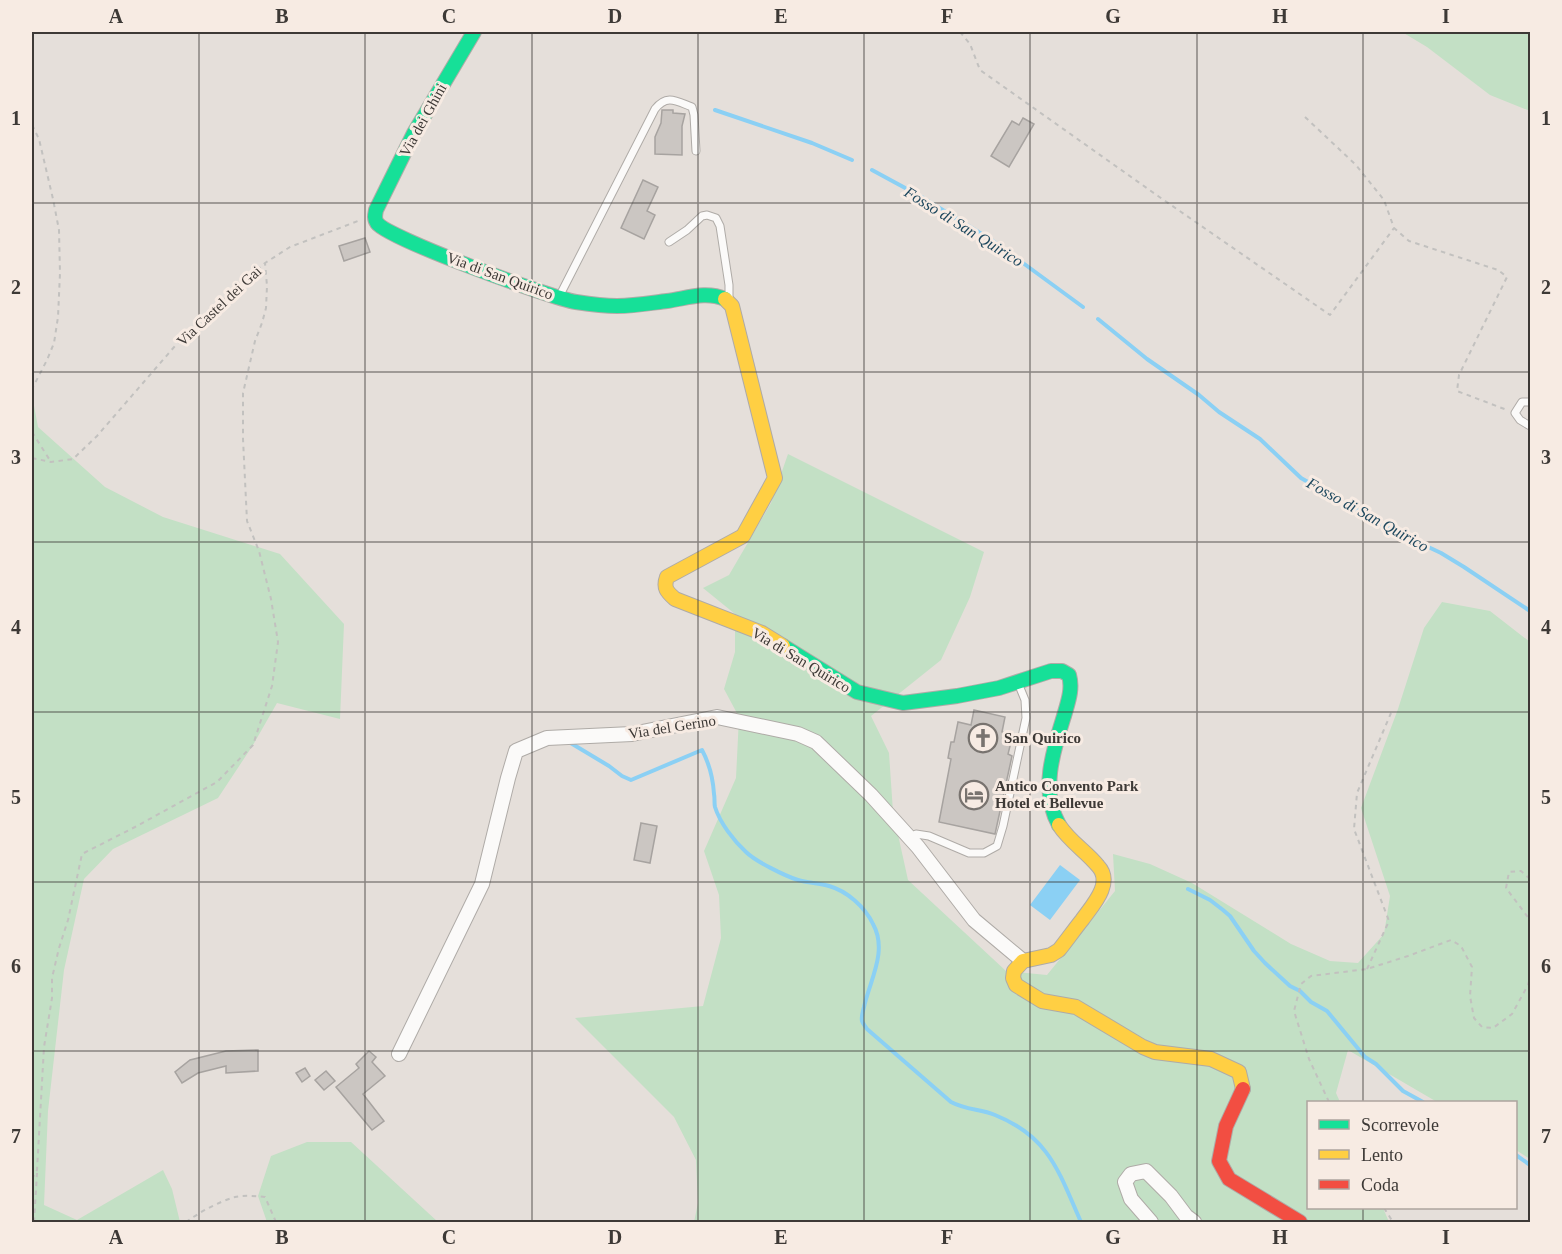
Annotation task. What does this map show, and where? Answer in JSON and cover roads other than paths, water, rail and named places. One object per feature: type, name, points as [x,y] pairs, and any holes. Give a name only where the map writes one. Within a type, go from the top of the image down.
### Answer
[{"type":"street","name":"Via dei Ghini","points":[[375,214],[414,133],[474,32]]},
{"type":"street","name":"Via di San Quirico","points":[[375,214],[378,225],[405,240],[540,292],[576,302],[618,306],[705,294],[725,299],[732,306],[775,478],[743,536],[667,577],[664,584],[666,591],[675,599],[762,633],[857,692],[903,703],[999,688],[1051,671],[1062,671],[1069,675],[1070,693],[1048,780],[1049,793],[1055,816],[1064,834],[1101,869],[1104,876],[1101,891],[1095,902],[1059,950],[1051,955],[1023,961]]},
{"type":"street","name":"Via del Gerino","points":[[399,1054],[482,884],[516,751],[547,738],[632,734],[717,717],[798,734],[816,742],[871,795],[910,838],[974,920],[1023,961]]},
{"type":"street","points":[[1023,961],[1014,970],[1013,978],[1016,985],[1042,1001],[1077,1007],[1155,1052],[1211,1059],[1239,1072],[1244,1090],[1226,1126],[1219,1161],[1229,1179],[1300,1222]]},
{"type":"street","points":[[1151,1222],[1131,1199],[1125,1182],[1131,1174],[1146,1171],[1194,1222]]},
{"type":"lane","points":[[559,297],[655,109],[661,102],[674,100],[692,107],[696,151]]},
{"type":"lane","points":[[669,242],[702,216],[716,218],[720,226],[729,285],[729,304]]},
{"type":"lane","points":[[1530,402],[1522,402],[1515,413],[1520,420],[1530,426]]},
{"type":"lane","points":[[910,838],[916,834],[929,836],[969,853],[984,854],[997,846],[1026,718],[1025,700],[1017,682]]},
{"type":"water","points":[[1060,865],[1080,880],[1050,920],[1030,905]]},
{"type":"waterway","name":"Fosso di San Quirico","points":[[715,110],[812,143],[852,160]]},
{"type":"waterway","name":"Fosso di San Quirico","points":[[872,170],[920,196],[993,241],[1083,307]]},
{"type":"waterway","name":"Fosso di San Quirico","points":[[1098,319],[1147,359],[1260,439],[1301,478],[1386,527],[1441,553],[1530,611]]},
{"type":"waterway","points":[[569,742],[631,780],[702,750],[712,776],[717,813],[741,848],[756,860],[786,875],[802,881],[829,886],[842,892],[855,900],[870,918],[879,945],[876,966],[862,1016],[867,1029],[951,1102],[995,1115],[1029,1134],[1041,1146],[1059,1172],[1081,1222]]},
{"type":"waterway","points":[[1188,889],[1210,900],[1230,916],[1265,963],[1290,986],[1327,1011],[1365,1057],[1376,1064],[1403,1091],[1421,1101]]},
{"type":"waterway","points":[[1517,1156],[1530,1165]]},
{"type":"place","name":"San Quirico","points":[[983,738]]},
{"type":"place","name":"Antico Convento Park Hotel et Bellevue","points":[[974,795]]}]
